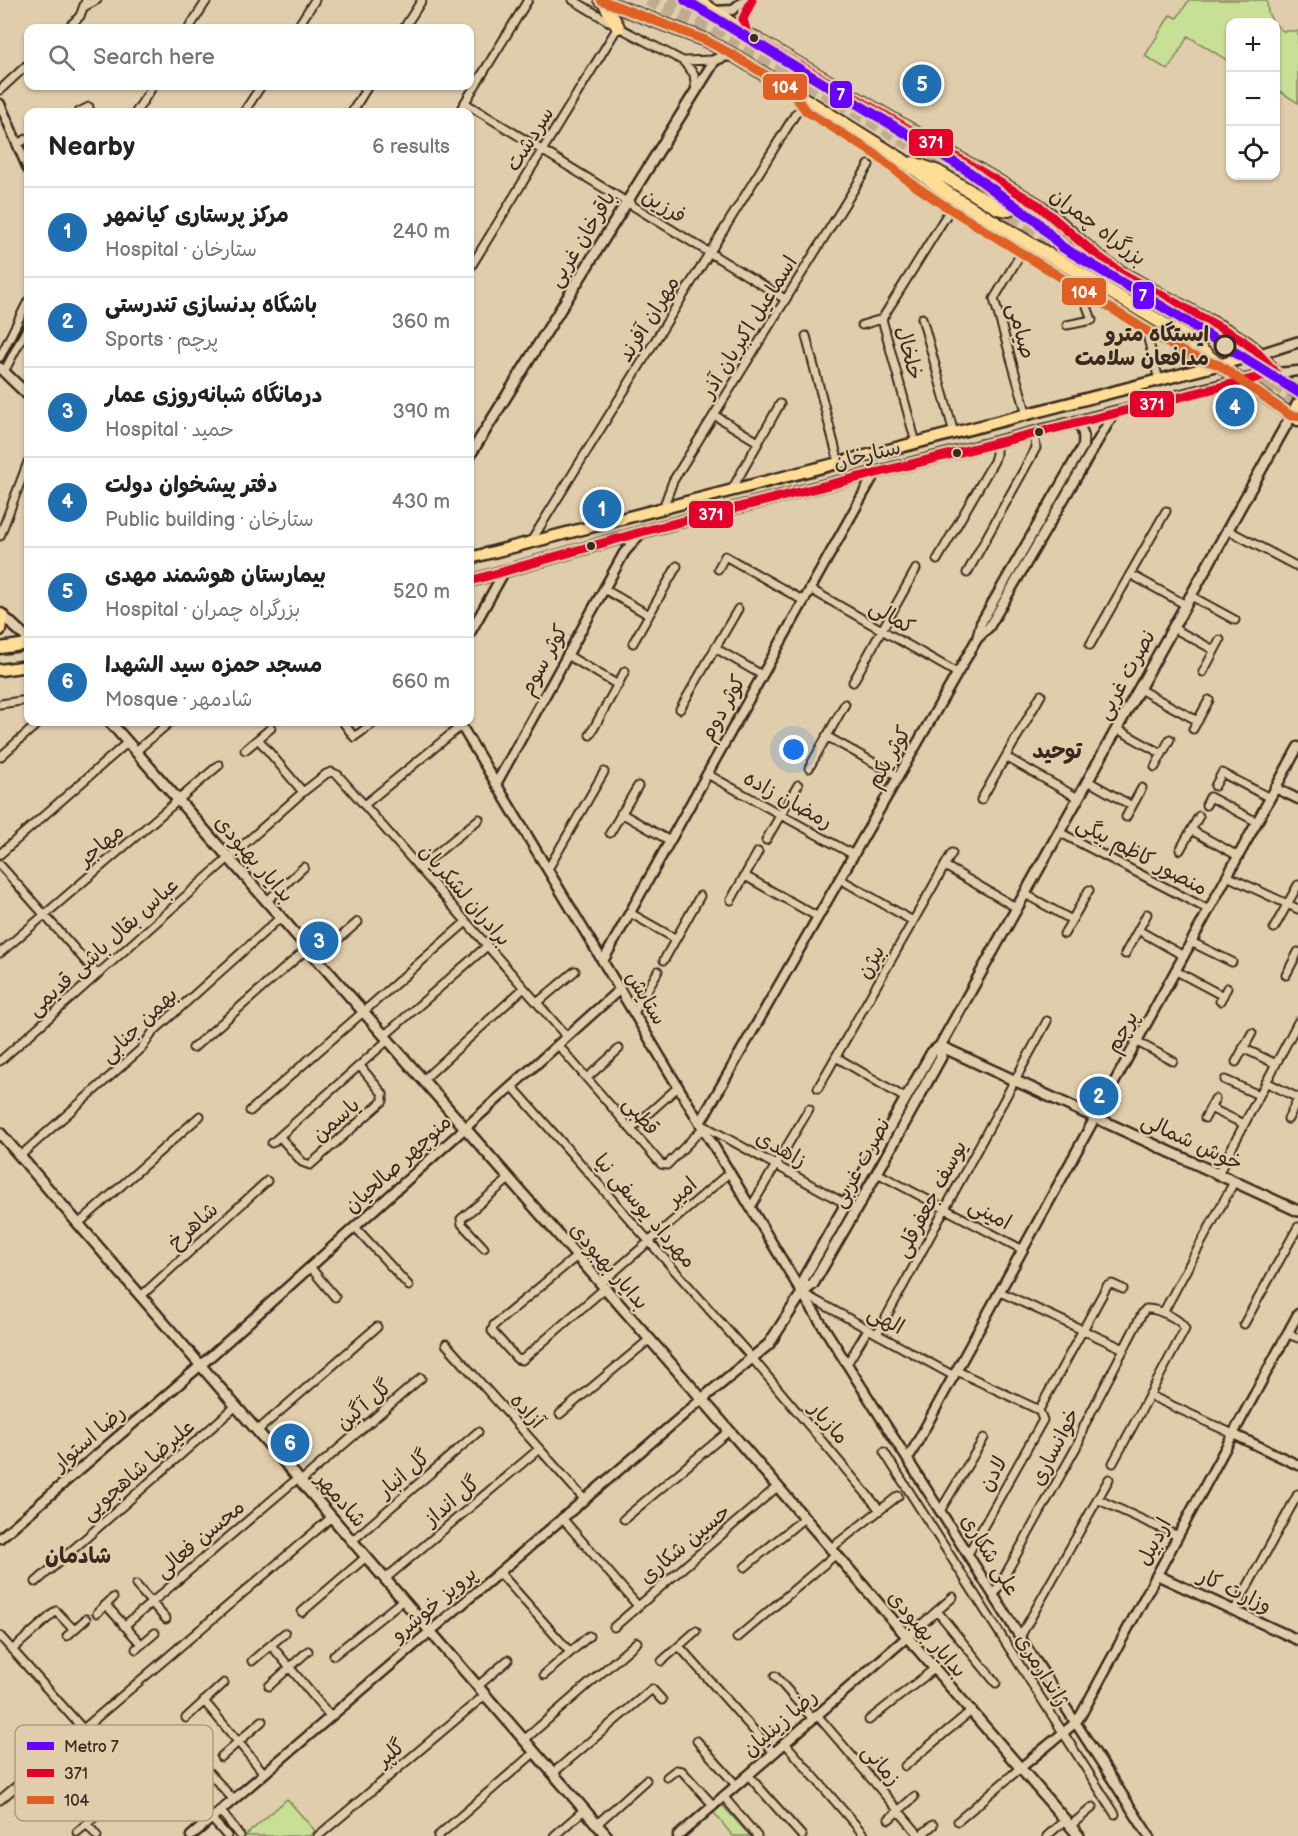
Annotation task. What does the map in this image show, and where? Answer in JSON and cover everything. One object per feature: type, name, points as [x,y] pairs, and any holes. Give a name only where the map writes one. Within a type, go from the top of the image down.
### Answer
[{"type":"highway","name":"بزرگراه چمران","points":[[697,0],[747,34],[1050,213],[1084,246],[1110,266],[1221,327],[1260,354]]},
{"type":"highway","points":[[602,1],[618,27]]},
{"type":"highway","name":"بزرگراه چمران","points":[[602,1],[705,40],[735,56],[901,159],[953,196],[1188,338],[1219,365]]},
{"type":"highway","points":[[901,159],[938,172],[998,208],[1005,210],[1010,208],[1012,203],[1009,197],[988,184],[962,160]]},
{"type":"main road","points":[[715,60],[735,56]]},
{"type":"main road","name":"باقرخان غربی","points":[[474,449],[715,60]]},
{"type":"main road","points":[[1298,342],[1260,354],[1287,386],[1298,393]]},
{"type":"main road","name":"ستارخان","points":[[474,557],[1260,354]]},
{"type":"main road","points":[[1219,365],[1295,418],[1298,404]]},
{"type":"main road","points":[[2,370],[24,391]]},
{"type":"main road","name":"ستارخان","points":[[474,579],[652,530],[1276,373]]},
{"type":"main road","points":[[1086,399],[1091,418]]},
{"type":"main road","name":"نصرت غربی","points":[[802,1293],[804,1278],[905,1098],[932,1052],[940,1046],[1228,530],[1295,418]]},
{"type":"main road","points":[[646,513],[644,521],[652,530]]},
{"type":"main road","points":[[611,522],[624,527],[624,532],[615,541]]},
{"type":"main road","points":[[0,630],[1,614]]},
{"type":"main road","points":[[1,614],[24,635]]},
{"type":"main road","points":[[0,648],[24,645]]},
{"type":"main road","points":[[0,670],[24,667]]},
{"type":"main road","name":"بدایار بهبودی","points":[[114,726],[702,1399],[1079,1836]]},
{"type":"main road","name":"نصرت غربی","points":[[702,1399],[774,1338],[802,1293],[813,1284],[941,1057],[940,1046]]},
{"type":"main road","name":"خوش شمالی","points":[[940,1046],[1298,1211]]},
{"type":"main road","name":"شادمهر","points":[[1,1136],[607,1836]]},
{"type":"street","points":[[72,24],[77,20],[85,3],[98,0]]},
{"type":"street","points":[[192,24],[207,0]]},
{"type":"street","points":[[300,24],[315,0]]},
{"type":"street","points":[[407,24],[422,0]]},
{"type":"street","points":[[474,89],[528,0]]},
{"type":"street","points":[[573,0],[683,61],[694,74],[696,91]]},
{"type":"street","points":[[714,11],[732,10],[745,0]]},
{"type":"street","points":[[747,34],[743,19],[752,0]]},
{"type":"street","name":"سردشت","points":[[474,261],[618,27]]},
{"type":"street","points":[[683,61],[715,60]]},
{"type":"street","points":[[0,90],[24,68]]},
{"type":"street","points":[[139,108],[150,90]]},
{"type":"street","points":[[247,108],[258,90]]},
{"type":"street","points":[[354,108],[366,90]]},
{"type":"street","points":[[462,108],[473,90]]},
{"type":"street","points":[[0,104],[24,159]]},
{"type":"street","name":"فرزین","points":[[465,104],[472,108]]},
{"type":"street","name":"فرزین","points":[[474,109],[785,299]]},
{"type":"street","name":"مهران آفرند","points":[[530,543],[796,113]]},
{"type":"street","points":[[18,144],[24,140]]},
{"type":"street","name":"اسماعیل اکبریان آذر","points":[[663,508],[673,481],[869,165]]},
{"type":"street","name":"خلخال","points":[[916,443],[882,319],[946,216]]},
{"type":"street","name":"صیامی","points":[[1017,260],[994,299],[1027,415]]},
{"type":"street","points":[[1067,325],[1092,320],[1080,288]]},
{"type":"street","points":[[0,357],[24,316]]},
{"type":"street","points":[[922,318],[954,433]]},
{"type":"street","points":[[862,324],[882,319]]},
{"type":"street","points":[[2,370],[24,333]]},
{"type":"street","points":[[806,336],[839,463]]},
{"type":"street","points":[[1148,339],[1159,380]]},
{"type":"street","points":[[1276,373],[1298,371]]},
{"type":"street","points":[[730,491],[780,404]]},
{"type":"street","name":"کوثر یکم","points":[[701,1125],[976,639],[989,627],[1114,413]]},
{"type":"street","points":[[714,415],[758,442]]},
{"type":"street","points":[[976,639],[981,623],[1083,446],[1084,435],[1075,422]]},
{"type":"street","points":[[967,573],[1036,448],[1034,433]]},
{"type":"street","points":[[938,560],[994,461],[996,442]]},
{"type":"street","points":[[0,536],[24,473]]},
{"type":"street","name":"کوثر دوم","points":[[603,961],[875,473]]},
{"type":"street","points":[[1090,645],[1166,511]]},
{"type":"street","points":[[1228,530],[1298,567]]},
{"type":"street","name":"کوثر سوم","points":[[496,784],[624,553],[641,533]]},
{"type":"street","points":[[615,541],[622,544],[624,553]]},
{"type":"street","points":[[718,569],[725,556],[804,601]]},
{"type":"street","points":[[633,643],[677,566]]},
{"type":"street","points":[[853,682],[916,569]]},
{"type":"street","points":[[474,626],[504,572]]},
{"type":"street","points":[[1130,574],[1186,605]]},
{"type":"street","points":[[604,589],[649,615]]},
{"type":"street","name":"کمالی","points":[[810,589],[957,673]]},
{"type":"street","points":[[1191,596],[1235,620]]},
{"type":"street","points":[[680,709],[738,609]]},
{"type":"street","points":[[1173,628],[1214,650]]},
{"type":"street","points":[[1203,672],[1220,640]]},
{"type":"street","points":[[715,648],[762,675]]},
{"type":"street","points":[[567,655],[618,685]]},
{"type":"street","points":[[590,735],[625,671]]},
{"type":"street","points":[[1139,689],[1198,721]]},
{"type":"street","points":[[981,800],[1041,695]]},
{"type":"street","points":[[1193,729],[1209,700]]},
{"type":"street","points":[[0,704],[24,701]]},
{"type":"street","points":[[809,768],[845,704]]},
{"type":"street","points":[[0,758],[35,726]]},
{"type":"street","points":[[136,751],[165,726]]},
{"type":"street","points":[[346,726],[354,737],[369,726]]},
{"type":"street","points":[[364,805],[458,726]]},
{"type":"street","name":"ستایش","points":[[461,726],[802,1293]]},
{"type":"street","points":[[245,750],[271,728]]},
{"type":"street","points":[[1117,729],[1162,754]]},
{"type":"street","points":[[826,736],[898,777]]},
{"type":"street","points":[[258,739],[303,792]]},
{"type":"street","points":[[1155,766],[1170,739]]},
{"type":"street","points":[[0,854],[128,742]]},
{"type":"street","name":"پرچم","points":[[908,1460],[1298,747]]},
{"type":"street","points":[[1006,756],[1078,798]]},
{"type":"street","name":"مهاجر","points":[[0,953],[219,765]]},
{"type":"street","name":"عباس بقال باشی قدیمی","points":[[0,1060],[303,792],[328,772],[338,775]]},
{"type":"street","points":[[548,869],[604,772]]},
{"type":"street","points":[[1215,786],[1222,773],[1270,798]]},
{"type":"street","name":"رمضان زاده","points":[[707,774],[854,855]]},
{"type":"street","name":"برادران لشکریان","points":[[338,775],[567,1037]]},
{"type":"street","points":[[1088,781],[1132,806]]},
{"type":"street","points":[[766,840],[798,785]]},
{"type":"street","points":[[610,833],[638,786]]},
{"type":"street","points":[[1126,817],[1142,788]]},
{"type":"street","points":[[1275,788],[1298,799]]},
{"type":"street","points":[[1206,805],[1210,797],[1257,822]]},
{"type":"street","points":[[621,813],[670,841]]},
{"type":"street","points":[[1180,850],[1199,816]]},
{"type":"street","points":[[419,868],[479,819]]},
{"type":"street","points":[[1191,830],[1238,856]]},
{"type":"street","name":"منصور کاظم بیگی","points":[[1059,832],[1209,910]]},
{"type":"street","points":[[731,900],[758,852]]},
{"type":"street","name":"بیژن","points":[[818,1088],[952,853]]},
{"type":"street","points":[[0,866],[98,974]]},
{"type":"street","points":[[267,901],[304,867]]},
{"type":"street","points":[[945,867],[1017,908]]},
{"type":"street","points":[[745,876],[818,917]]},
{"type":"street","points":[[1227,876],[1298,909]]},
{"type":"street","points":[[840,879],[914,921]]},
{"type":"street","points":[[1274,928],[1298,885]]},
{"type":"street","points":[[1064,934],[1089,890]]},
{"type":"street","points":[[1025,894],[1072,920]]},
{"type":"street","points":[[664,960],[700,896]]},
{"type":"street","points":[[630,913],[676,939]]},
{"type":"street","points":[[1125,954],[1147,914]]},
{"type":"street","name":"بهمن جنابی","points":[[20,1156],[141,1049],[153,1032],[281,917]]},
{"type":"street","points":[[316,958],[358,922]]},
{"type":"street","points":[[250,1111],[466,922]]},
{"type":"street","points":[[1138,930],[1184,956]]},
{"type":"street","points":[[1191,942],[1232,962]]},
{"type":"street","points":[[272,1143],[360,1066],[386,1038],[487,946]]},
{"type":"street","points":[[193,1048],[308,948]]},
{"type":"street","points":[[1286,975],[1297,957]]},
{"type":"street","points":[[537,1003],[575,971]]},
{"type":"street","points":[[634,1013],[658,971]]},
{"type":"street","points":[[1176,971],[1222,998],[1227,988]]},
{"type":"street","points":[[423,1080],[524,988]]},
{"type":"street","name":"منوچهر صالحیان","points":[[201,1365],[620,989]]},
{"type":"street","name":"یوسف جعفرقلی","points":[[877,1334],[1047,1021]]},
{"type":"street","points":[[1218,1174],[1298,1022]]},
{"type":"street","points":[[1236,1062],[1252,1033]]},
{"type":"street","points":[[1137,1042],[1173,1062]]},
{"type":"street","name":"قطبی","points":[[558,1045],[664,1166],[701,1125]]},
{"type":"street","points":[[1243,1048],[1276,1064]]},
{"type":"street","points":[[587,1078],[620,1049]]},
{"type":"street","points":[[836,1057],[905,1098]]},
{"type":"street","name":"یاسمن","points":[[280,1137],[302,1162],[309,1165],[383,1101],[382,1094],[360,1066]]},
{"type":"street","points":[[1225,1080],[1259,1095]]},
{"type":"street","points":[[1266,1082],[1298,1098],[1288,1119]]},
{"type":"street","name":"مهرداد یوسفی نیا","points":[[512,1086],[752,1358]]},
{"type":"street","points":[[631,1129],[678,1087]]},
{"type":"street","points":[[1205,1118],[1215,1099]]},
{"type":"street","points":[[1210,1108],[1244,1124]]},
{"type":"street","points":[[751,1208],[809,1109]]},
{"type":"street","points":[[78,1224],[200,1116]]},
{"type":"street","name":"زاهدی","points":[[701,1125],[846,1204]]},
{"type":"street","name":"امیر","points":[[577,1256],[493,1328],[492,1331],[517,1359],[522,1360],[650,1241],[730,1172]]},
{"type":"street","name":"امینی","points":[[877,1173],[1023,1250]]},
{"type":"street","points":[[484,1248],[460,1219],[509,1179]]},
{"type":"street","name":"شاهرخ","points":[[141,1296],[267,1181]]},
{"type":"street","points":[[1113,1463],[1184,1331],[1183,1324],[1163,1313],[1234,1182]]},
{"type":"street","points":[[355,1227],[409,1286]]},
{"type":"street","points":[[1245,1324],[1298,1227]]},
{"type":"street","points":[[310,1267],[335,1297]]},
{"type":"street","points":[[1039,1410],[1107,1286],[1112,1284],[1123,1289]]},
{"type":"street","points":[[1000,1292],[1124,1349]]},
{"type":"street","name":"الهی","points":[[802,1293],[877,1334],[1039,1410]]},
{"type":"street","name":"علی شکاری","points":[[802,1293],[1149,1836]]},
{"type":"street","name":"خوانساری","points":[[993,1595],[1078,1444],[1084,1426],[1143,1312],[1148,1308],[1163,1313]]},
{"type":"street","name":"اردبیل","points":[[1019,1769],[1075,1723],[1298,1314]]},
{"type":"street","points":[[257,1431],[377,1327]]},
{"type":"street","points":[[847,1364],[868,1329]]},
{"type":"street","points":[[1288,1334],[1298,1338]]},
{"type":"street","points":[[560,1414],[650,1340]]},
{"type":"street","name":"آزاده","points":[[446,1344],[584,1499]]},
{"type":"street","name":"مازیار","points":[[752,1358],[880,1510]]},
{"type":"street","name":"رضا استوار","points":[[0,1538],[201,1365]]},
{"type":"street","name":"گل آگین","points":[[299,1480],[422,1378]]},
{"type":"street","points":[[1149,1395],[1298,1464]]},
{"type":"street","name":"پرویز خوشرو","points":[[213,1816],[702,1399]]},
{"type":"street","name":"علیرضا شاهجویی","points":[[36,1582],[236,1406]]},
{"type":"street","name":"لادن","points":[[968,1554],[1043,1420],[1039,1410]]},
{"type":"street","points":[[624,1519],[729,1431]]},
{"type":"street","name":"گل انبار","points":[[352,1541],[478,1432]]},
{"type":"street","points":[[940,1511],[984,1438]]},
{"type":"street","name":"گل انداز","points":[[385,1579],[539,1449]]},
{"type":"street","name":"ژاندارمری","points":[[884,1452],[1115,1814]]},
{"type":"street","points":[[1020,1637],[1109,1479]]},
{"type":"street","name":"محسن فعالی","points":[[124,1626],[299,1480]]},
{"type":"street","name":"حسین شکاری","points":[[614,1627],[777,1487]]},
{"type":"street","points":[[1234,1611],[1298,1494]]},
{"type":"street","points":[[737,1638],[898,1496]]},
{"type":"street","points":[[1097,1499],[1178,1536]]},
{"type":"street","points":[[89,1725],[332,1517]]},
{"type":"street","points":[[562,1518],[638,1606]]},
{"type":"street","points":[[745,1567],[804,1518]]},
{"type":"street","points":[[302,1612],[366,1557]]},
{"type":"street","points":[[499,1572],[570,1652]]},
{"type":"street","name":"وزارت کار","points":[[1157,1575],[1298,1640]]},
{"type":"street","points":[[136,1585],[166,1619]]},
{"type":"street","points":[[906,1638],[953,1597]]},
{"type":"street","points":[[98,1613],[113,1598]]},
{"type":"street","points":[[333,1655],[403,1600]]},
{"type":"street","points":[[106,1605],[139,1647],[155,1633]]},
{"type":"street","points":[[12,1650],[56,1611],[74,1630]]},
{"type":"street","points":[[937,1611],[996,1683]]},
{"type":"street","points":[[67,1636],[86,1619]]},
{"type":"street","points":[[662,1661],[696,1631]]},
{"type":"street","points":[[252,1661],[285,1633]]},
{"type":"street","points":[[0,1636],[79,1725]]},
{"type":"street","points":[[544,1675],[589,1636]]},
{"type":"street","name":"رضا زینلیان","points":[[678,1836],[906,1638]]},
{"type":"street","points":[[524,1740],[637,1642]]},
{"type":"street","points":[[271,1645],[330,1716]]},
{"type":"street","points":[[679,1646],[774,1752]]},
{"type":"street","points":[[269,1686],[308,1651]]},
{"type":"street","points":[[478,1686],[508,1660]]},
{"type":"street","points":[[869,1720],[934,1669]]},
{"type":"street","name":"زمانی","points":[[775,1676],[815,1717],[920,1836]]},
{"type":"street","points":[[186,1718],[225,1683]]},
{"type":"street","points":[[553,1773],[652,1689],[662,1700]]},
{"type":"street","name":"گلپر","points":[[318,1836],[485,1695]]},
{"type":"street","points":[[204,1701],[264,1773]]},
{"type":"street","points":[[905,1767],[971,1711]]},
{"type":"street","points":[[220,1757],[262,1721]]},
{"type":"street","points":[[698,1741],[736,1785]]},
{"type":"street","points":[[785,1743],[865,1836]]},
{"type":"street","points":[[438,1836],[535,1752]]},
{"type":"street","points":[[958,1821],[1019,1769]]},
{"type":"street","points":[[667,1777],[676,1770],[682,1771],[713,1805]]},
{"type":"street","points":[[748,1775],[802,1836]]},
{"type":"street","points":[[213,1777],[233,1799]]},
{"type":"street","points":[[597,1824],[646,1780]]},
{"type":"street","points":[[0,1800],[15,1787]]},
{"type":"street","points":[[723,1796],[757,1836]]},
{"type":"street","points":[[889,1819],[914,1797]]},
{"type":"street","points":[[1047,1836],[1093,1807]]},
{"type":"street","points":[[220,1810],[240,1836]]},
{"type":"street","points":[[554,1836],[584,1810]]},
{"type":"street","points":[[213,1820],[227,1836]]},
{"type":"street","points":[[76,1832],[91,1821]]},
{"type":"street","name":"پرویز خوشرو","points":[[191,1836],[208,1821]]},
{"type":"street","points":[[87,1824],[97,1836]]},
{"type":"street","points":[[920,1836],[933,1825]]},
{"type":"green space","points":[[1189,0],[1267,0],[1271,18],[1226,18],[1226,60],[1188,36],[1168,70],[1145,56],[1170,15],[1177,18]]},
{"type":"green space","points":[[1280,28],[1283,31],[1298,31],[1298,103],[1280,92]]},
{"type":"green space","points":[[287,1799],[315,1831],[309,1836],[245,1836]]},
{"type":"green space","points":[[722,1805],[750,1836],[733,1836],[714,1813]]},
{"type":"tunnel","points":[[648,0],[714,40]]},
{"type":"tunnel","points":[[668,0],[1081,247]]},
{"type":"tunnel","points":[[994,208],[1230,350],[1248,363],[1280,406]]},
{"type":"tunnel","points":[[1266,367],[1277,385],[1298,404]]},
{"type":"metro line","name":"7","points":[[685,0],[965,169],[1036,221],[1062,247],[1168,310],[1298,392]]},
{"type":"transit line","name":"104","points":[[601,0],[705,40],[735,56],[790,90],[806,111],[875,154],[939,202],[1162,340],[1189,355],[1219,365],[1291,416],[1298,416]]},
{"type":"transit line","name":"371","points":[[474,580],[652,529],[1276,373],[1254,349],[1239,338],[1121,273],[1096,255],[1038,205],[747,34],[743,19],[752,0]]},
{"type":"place","name":"بیمارستان هوشمند مهدی","points":[[922,84]]},
{"type":"place","name":"ایستگاه مترو مدافعان سلامت","points":[[1225,346]]},
{"type":"place","name":"دفتر پیشخوان دولت","points":[[1235,407]]},
{"type":"place","name":"مرکز پرستاری کیانمهر","points":[[602,509]]},
{"type":"place","name":"درمانگاه شبانه‌روزی عمار","points":[[319,941]]},
{"type":"place","name":"باشگاه بدنسازی تندرستی","points":[[1099,1096]]},
{"type":"place","name":"مسجد حمزه سید الشهدا","points":[[290,1443]]},
{"type":"district","name":"توحید","points":[[1057,751]]},
{"type":"district","name":"شادمان","points":[[78,1556]]}]
